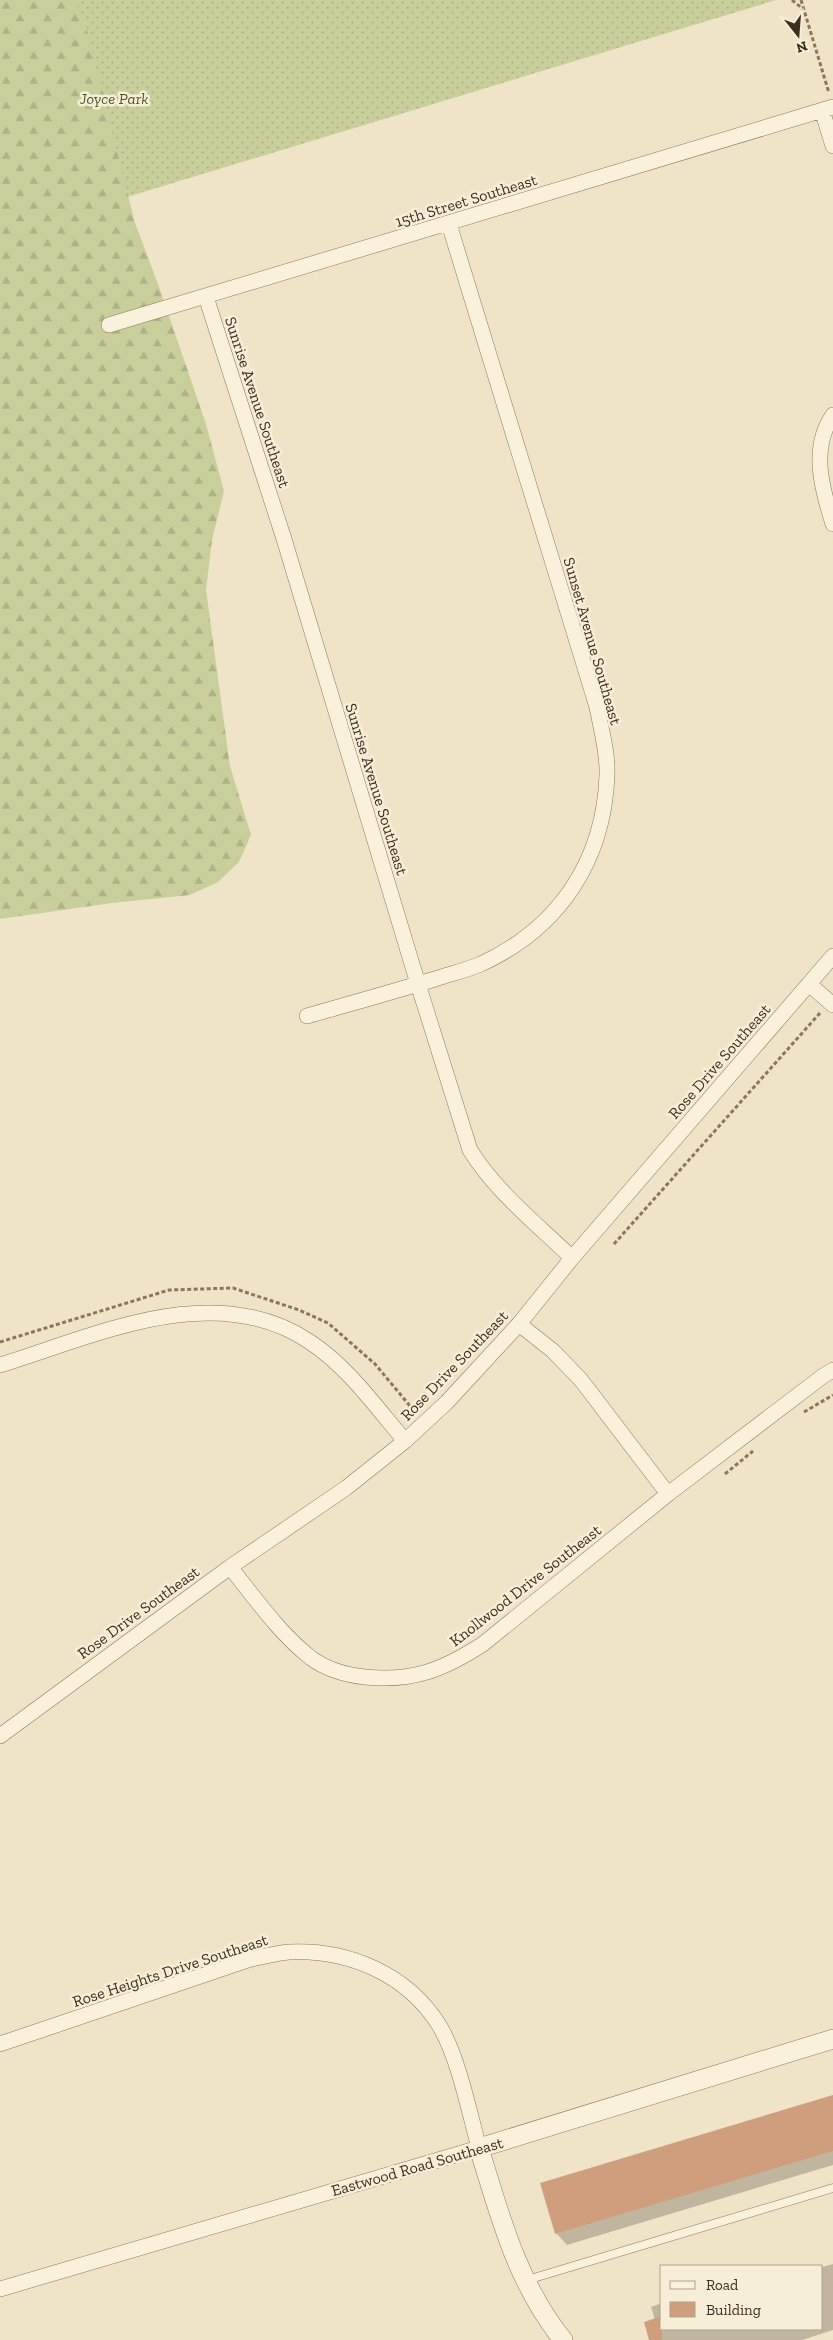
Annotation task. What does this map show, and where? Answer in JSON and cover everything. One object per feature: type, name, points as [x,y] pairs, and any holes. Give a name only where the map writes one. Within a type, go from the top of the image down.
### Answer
[{"type":"street","points":[[828,105],[833,146]]},
{"type":"street","name":"15th Street Southeast","points":[[109,325],[449,224],[828,105]]},
{"type":"street","name":"Sunset Avenue Southeast","points":[[306,1016],[480,964],[513,947],[542,926],[562,903],[582,873],[598,838],[607,774],[597,708],[449,224]]},
{"type":"street","name":"Sunrise Avenue Southeast","points":[[206,297],[284,539],[470,1150],[482,1169],[496,1185],[572,1258]]},
{"type":"street","points":[[833,416],[828,423],[822,441],[820,460],[822,490],[833,524]]},
{"type":"street","name":"Rose Drive Southeast","points":[[0,1736],[230,1567],[346,1488],[405,1441],[447,1402],[519,1324],[572,1258],[833,956]]},
{"type":"street","points":[[809,984],[831,1003]]},
{"type":"street","points":[[0,1365],[144,1320],[210,1311],[243,1315],[278,1324],[310,1342],[340,1366],[405,1441]]},
{"type":"street","points":[[519,1324],[553,1352],[581,1380],[668,1494]]},
{"type":"street","name":"Knollwood Drive Southeast","points":[[230,1567],[283,1633],[312,1658],[345,1674],[386,1679],[409,1678],[451,1664],[483,1644],[668,1494],[833,1370]]},
{"type":"street","name":"Rose Heights Drive Southeast","points":[[0,2044],[251,1960],[288,1952],[328,1954],[362,1962],[392,1976],[418,1996],[440,2026],[453,2059],[479,2148]]},
{"type":"street","name":"Eastwood Road Southeast","points":[[0,2289],[479,2148],[833,2039]]},
{"type":"street","points":[[479,2148],[509,2243],[525,2281],[546,2320],[563,2340]]},
{"type":"lane","points":[[525,2281],[833,2188]]},
{"type":"path","points":[[792,0],[804,11]]},
{"type":"path","points":[[801,0],[828,105]]},
{"type":"path","points":[[614,1244],[831,1003]]},
{"type":"path","points":[[801,1414],[833,1394]]},
{"type":"path","points":[[725,1474],[755,1450]]},
{"type":"green space","name":"Joyce Park","points":[[0,0],[776,0],[48,221]]},
{"type":"green space","points":[[0,0],[73,0],[84,18],[135,223],[206,424],[224,491],[212,540],[206,590],[230,766],[251,835],[239,862],[218,882],[190,895],[112,903],[0,919]]},
{"type":"building","points":[[833,2095],[833,2151],[555,2234],[540,2183]]},
{"type":"building","points":[[660,2317],[662,2340],[649,2340],[644,2322]]}]
